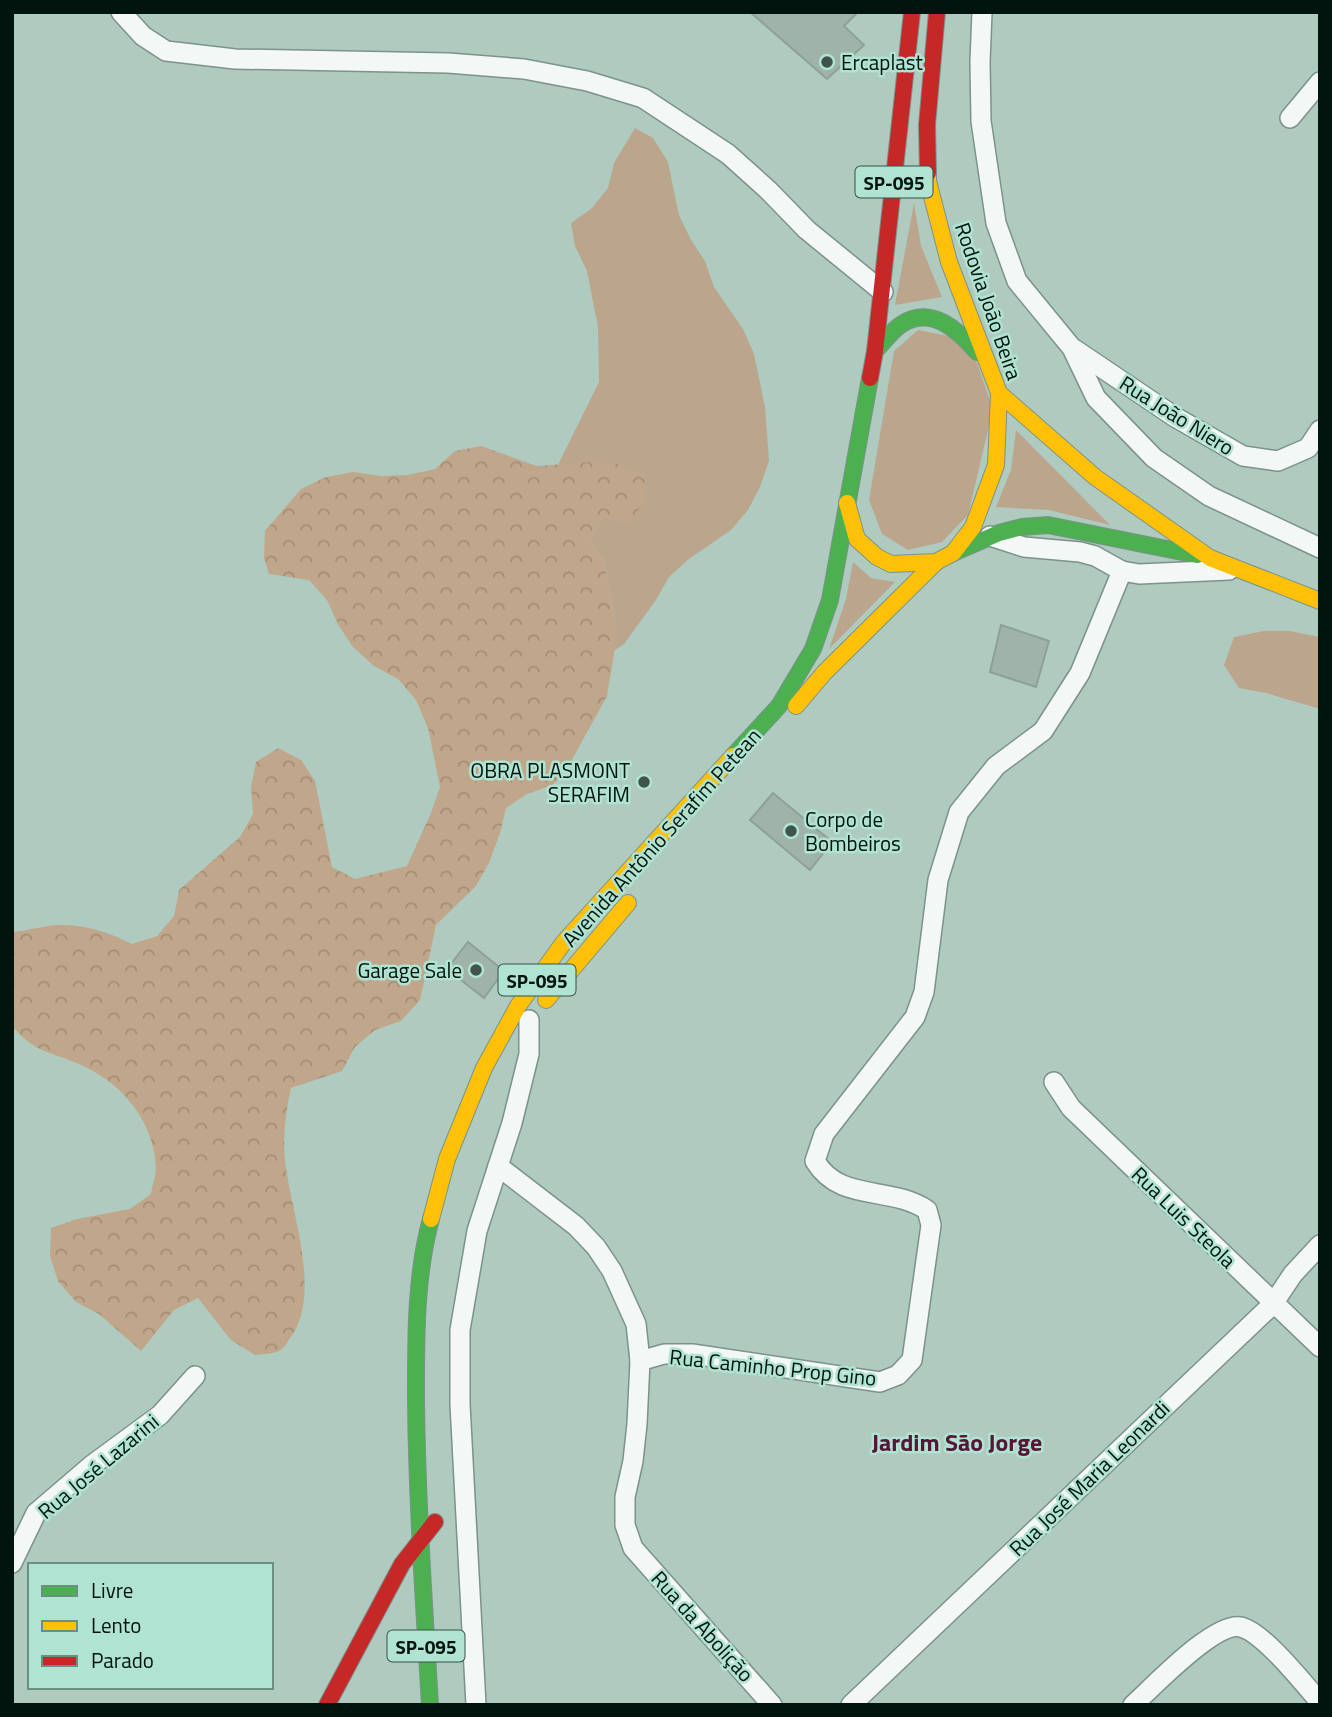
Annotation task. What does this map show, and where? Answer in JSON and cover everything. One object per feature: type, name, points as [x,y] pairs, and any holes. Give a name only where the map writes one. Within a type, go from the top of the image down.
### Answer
[{"type":"main road","name":"SP-095","points":[[846,502],[875,351],[883,292],[912,12]]},
{"type":"main road","name":"Rodovia João Beira","points":[[937,12],[927,125],[928,181],[949,262],[999,393],[996,465],[973,527],[953,553]]},
{"type":"main road","points":[[875,351],[902,324],[919,317],[940,319],[962,333],[987,364]]},
{"type":"main road","points":[[999,393],[1095,477],[1210,558],[1320,601]]},
{"type":"main road","points":[[846,502],[857,539],[877,557],[891,564],[936,562],[986,535],[1032,525],[1048,525],[1210,558]]},
{"type":"main road","name":"Avenida Antônio Serafim Petean","points":[[430,1705],[415,1418],[416,1352],[423,1247],[447,1158],[484,1068],[518,1006],[564,942],[779,706],[813,649],[831,600],[846,502]]},
{"type":"main road","name":"Avenida Antônio Serafim Petean","points":[[734,778],[824,673],[936,562]]},
{"type":"main road","name":"Avenida Antônio Serafim Petean","points":[[510,1057],[529,1020],[636,894]]},
{"type":"main road","points":[[433,1320],[432,1449],[437,1545]]},
{"type":"main road","points":[[327,1705],[402,1564],[435,1522]]},
{"type":"main road","points":[[386,1596],[408,1583],[423,1588]]},
{"type":"street","points":[[121,12],[143,36],[166,51],[195,56],[275,61],[448,63],[524,69],[587,81],[643,98],[728,154],[807,230],[883,292]]},
{"type":"street","points":[[982,12],[981,121],[996,223],[1017,281],[1072,348],[1096,398],[1154,458],[1209,496],[1320,548]]},
{"type":"street","points":[[1290,118],[1320,82]]},
{"type":"street","name":"Rua João Niero","points":[[1072,348],[1175,417],[1243,456],[1278,461],[1308,448],[1320,430]]},
{"type":"street","points":[[986,535],[1024,547],[1080,552],[1094,556],[1122,571],[1139,574],[1237,570]]},
{"type":"street","name":"Rua Caminho Prop Gino","points":[[640,1361],[664,1354],[692,1354],[880,1382],[898,1375],[912,1360],[931,1225],[927,1210],[909,1199],[842,1186],[823,1173],[815,1161],[824,1134],[915,1017],[924,992],[939,880],[959,812],[996,766],[1043,731],[1080,673],[1122,571]]},
{"type":"street","points":[[476,1705],[460,1404],[460,1330],[477,1231],[529,1054],[529,1020]]},
{"type":"street","name":"Rua Luis Steola","points":[[1054,1082],[1071,1108],[1320,1347]]},
{"type":"street","name":"Rua Caminho Prop Gino","points":[[498,1166],[576,1226],[596,1247],[612,1271],[636,1324],[640,1361],[633,1461],[625,1497],[625,1525],[633,1548]]},
{"type":"street","name":"Rua José Maria Leonardi","points":[[851,1705],[1273,1304],[1293,1274],[1320,1245]]},
{"type":"street","name":"Rua José Lazarini","points":[[12,1563],[36,1513],[92,1465],[160,1415],[195,1376]]},
{"type":"street","name":"Rua da Abolição","points":[[633,1548],[772,1705]]},
{"type":"street","points":[[1133,1705],[1207,1638],[1227,1628],[1241,1627],[1254,1633],[1274,1650],[1320,1702]]},
{"type":"shaded area","points":[[635,128],[653,138],[668,162],[679,215],[705,261],[714,287],[743,329],[754,354],[765,407],[769,461],[748,510],[731,530],[689,559],[669,577],[624,644],[615,650],[614,615],[604,562],[590,541],[602,518],[558,465],[599,382],[598,327],[587,271],[575,246],[571,223],[592,208],[608,188],[614,163]]},
{"type":"shaded area","points":[[914,203],[921,246],[942,297],[895,305]]},
{"type":"shaded area","points":[[918,330],[969,340],[993,409],[968,515],[942,542],[908,550],[882,534],[869,500],[894,351]]},
{"type":"shaded area","points":[[1016,430],[1110,525],[1049,510],[996,507],[1011,470]]},
{"type":"shaded area","points":[[853,562],[871,578],[895,582],[829,649],[846,599]]},
{"type":"shaded area","points":[[1264,631],[1289,631],[1320,637],[1320,709],[1239,688],[1224,665],[1234,637]]},
{"type":"green space","points":[[481,446],[537,466],[591,462],[619,464],[645,475],[644,503],[627,523],[602,518],[590,541],[604,562],[614,615],[616,642],[607,696],[569,765],[553,785],[527,794],[506,808],[489,863],[476,886],[436,925],[420,1000],[401,1021],[375,1030],[355,1047],[342,1071],[291,1088],[284,1148],[305,1281],[298,1324],[285,1346],[275,1352],[255,1355],[231,1340],[198,1298],[174,1310],[141,1351],[99,1314],[76,1302],[58,1281],[50,1256],[51,1228],[77,1219],[130,1209],[151,1194],[156,1168],[154,1151],[142,1120],[133,1106],[110,1082],[81,1065],[36,1047],[12,1026],[12,932],[57,925],[87,927],[132,944],[157,936],[174,916],[179,890],[240,837],[253,814],[251,787],[256,762],[278,748],[301,760],[315,781],[332,867],[355,879],[407,866],[440,787],[428,728],[416,700],[398,679],[374,666],[353,647],[327,600],[309,580],[269,574],[264,558],[265,531],[301,489],[326,477],[353,472],[381,476],[408,475],[435,469],[455,451]]},
{"type":"building","name":"Ercaplast","points":[[750,12],[858,12],[844,26],[864,45],[827,79]]},
{"type":"building","points":[[1001,625],[1049,641],[1036,687],[990,672]]},
{"type":"building","name":"Corpo de Bombeiros","points":[[773,793],[832,842],[810,870],[750,820]]},
{"type":"building","name":"Garage Sale","points":[[468,942],[504,971],[484,998],[447,969]]},
{"type":"traffic: fast","points":[[875,351],[902,324],[924,317],[944,323],[962,336],[977,352]]},
{"type":"traffic: fast","points":[[733,756],[779,706],[813,649],[830,600],[870,378]]},
{"type":"traffic: fast","points":[[953,553],[999,533],[1022,527],[1048,525],[1197,555]]},
{"type":"traffic: fast","points":[[430,1705],[419,1514],[416,1378],[419,1286],[431,1219]]},
{"type":"traffic: slow","points":[[847,503],[857,539],[877,557],[891,564],[936,562],[953,553],[973,527],[996,465],[999,393],[949,262],[928,173]]},
{"type":"traffic: slow","points":[[999,393],[1095,477],[1210,558],[1320,601]]},
{"type":"traffic: slow","points":[[796,706],[824,673],[936,562]]},
{"type":"traffic: slow","points":[[431,1219],[447,1159],[484,1068],[518,1006],[564,942],[733,756]]},
{"type":"traffic: slow","points":[[546,1000],[628,903]]},
{"type":"traffic: jam","points":[[870,378],[912,12]]},
{"type":"traffic: jam","points":[[928,173],[927,125],[937,12]]},
{"type":"traffic: jam","points":[[327,1705],[402,1564],[435,1522]]},
{"type":"place","name":"Ercaplast","points":[[827,62]]},
{"type":"place","name":"OBRA PLASMONT SERAFIM","points":[[644,782]]},
{"type":"place","name":"Corpo de Bombeiros","points":[[791,831]]},
{"type":"place","name":"Garage Sale","points":[[476,970]]},
{"type":"district","name":"Jardim São Jorge","points":[[957,1442]]}]
